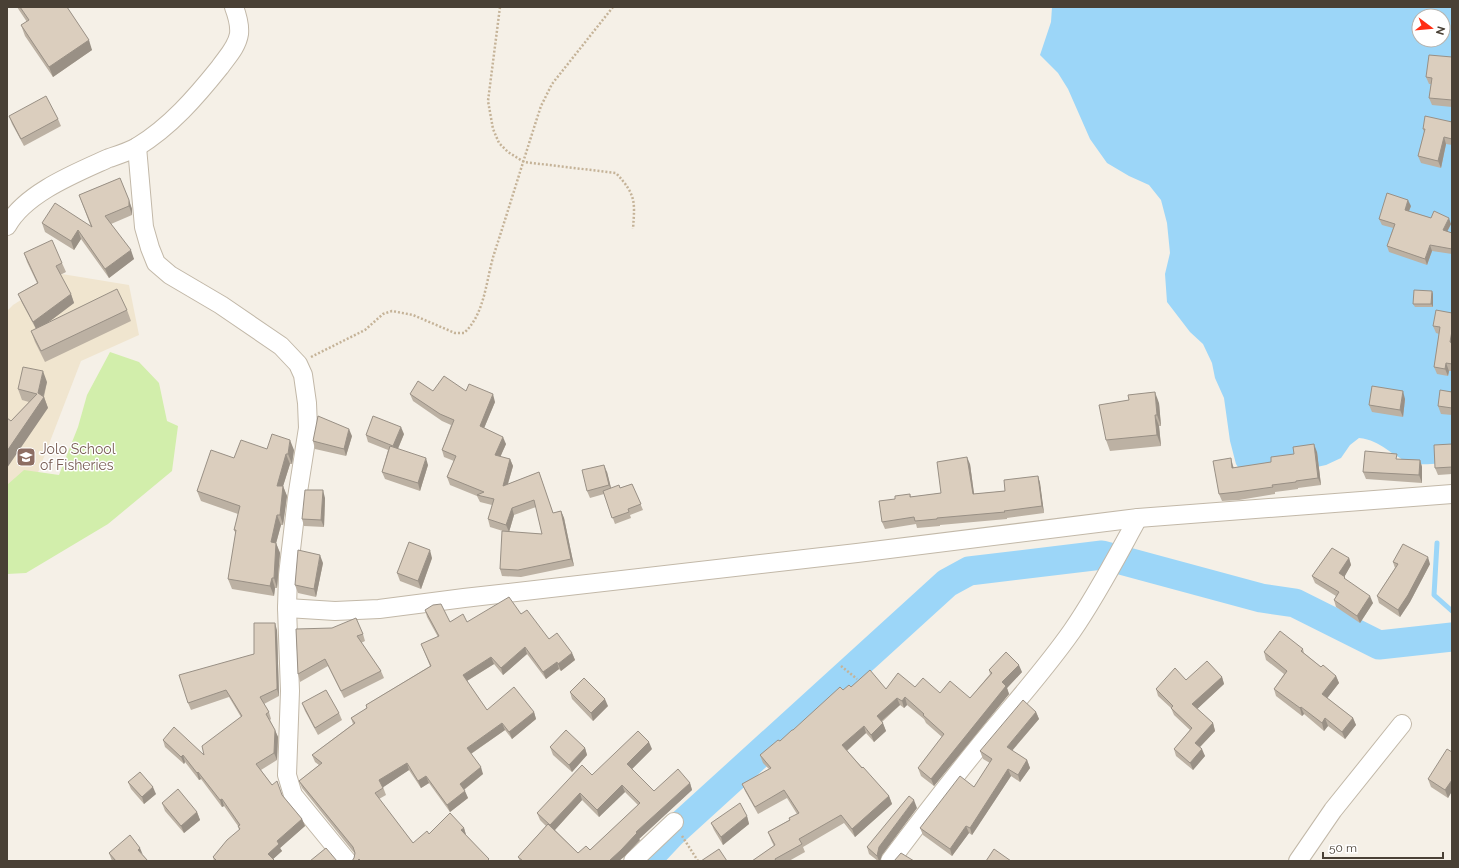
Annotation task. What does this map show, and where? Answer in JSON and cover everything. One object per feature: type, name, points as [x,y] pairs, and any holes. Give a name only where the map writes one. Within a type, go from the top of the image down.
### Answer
[{"type":"street","points":[[7,226],[18,211],[49,188],[60,181],[137,147],[165,126],[185,108],[230,54],[236,43],[239,33],[239,24],[234,7]]},
{"type":"street","points":[[137,147],[144,227],[156,263],[170,275],[222,305],[281,346],[298,364],[303,375],[307,403],[308,428],[292,536],[287,608],[290,691],[287,775],[293,795],[347,861]]},
{"type":"street","points":[[287,608],[335,611],[378,609],[857,553],[1138,518],[1452,494]]},
{"type":"street","points":[[890,861],[981,743],[1045,668],[1073,629],[1105,577],[1138,518]]},
{"type":"street","points":[[1298,861],[1333,810],[1402,724]]},
{"type":"street","points":[[633,861],[677,827]]},
{"type":"path","points":[[500,7],[488,102],[493,129],[499,143],[508,152],[524,162],[616,173],[628,186],[632,194],[635,205],[633,229]]},
{"type":"path","points":[[298,364],[365,330],[383,314],[392,311],[413,315],[455,332],[464,333],[470,328],[481,307],[494,256],[542,106],[552,84],[613,7]]},
{"type":"path","points":[[841,666],[858,679]]},
{"type":"path","points":[[677,827],[698,861]]},
{"type":"shaded area","name":"Jolo School of Fisheries","points":[[62,274],[129,285],[139,335],[81,361],[7,553],[7,311],[13,305]]},
{"type":"green space","points":[[110,352],[139,362],[159,383],[167,421],[178,426],[172,471],[108,524],[26,573],[7,574],[7,485],[24,470],[59,475],[78,427],[87,395]]},
{"type":"water","points":[[1052,7],[1451,7],[1452,462],[1426,464],[1412,463],[1398,457],[1374,442],[1359,438],[1350,445],[1341,458],[1326,465],[1303,470],[1243,475],[1236,464],[1230,441],[1224,398],[1215,378],[1212,363],[1203,344],[1190,332],[1167,302],[1165,274],[1170,253],[1167,223],[1161,200],[1149,185],[1129,176],[1107,163],[1090,139],[1068,89],[1058,73],[1040,55],[1051,22]]},
{"type":"building","points":[[20,7],[67,7],[89,40],[49,67],[21,25],[29,20]]},
{"type":"building","points":[[1429,55],[1452,57],[1452,100],[1429,98],[1432,78],[1426,77]]},
{"type":"building","points":[[46,96],[58,119],[21,139],[9,116]]},
{"type":"building","points":[[1425,116],[1452,122],[1452,139],[1444,137],[1438,161],[1418,156],[1425,129],[1423,129]]},
{"type":"building","points":[[120,178],[129,200],[129,206],[105,216],[131,250],[105,269],[78,230],[71,241],[42,223],[55,203],[92,227],[79,195]]},
{"type":"building","points":[[1387,193],[1408,200],[1405,210],[1431,218],[1434,211],[1449,218],[1443,230],[1452,233],[1452,249],[1430,245],[1425,259],[1387,246],[1395,224],[1379,219]]},
{"type":"building","points":[[52,240],[62,263],[56,266],[71,294],[33,322],[18,294],[38,283],[24,253]]},
{"type":"building","points":[[117,289],[127,310],[41,351],[31,331]]},
{"type":"building","points":[[1414,290],[1432,291],[1431,304],[1413,304]]},
{"type":"building","points":[[1436,310],[1452,313],[1452,331],[1450,342],[1452,343],[1452,364],[1446,363],[1445,369],[1434,367],[1440,327],[1433,326]]},
{"type":"building","points":[[23,367],[43,371],[38,393],[44,397],[7,451],[7,418],[11,421],[37,394],[18,389]]},
{"type":"building","points":[[444,376],[466,391],[469,384],[493,394],[480,426],[503,437],[495,455],[510,459],[503,486],[539,472],[553,513],[561,511],[571,559],[518,570],[500,569],[502,531],[542,534],[534,500],[512,508],[506,525],[488,519],[494,499],[477,495],[484,492],[447,477],[456,456],[442,450],[454,420],[440,414],[410,394],[418,381],[433,391]]},
{"type":"building","points":[[1372,386],[1403,391],[1400,410],[1369,405]]},
{"type":"building","points":[[1440,390],[1452,392],[1452,408],[1438,406]]},
{"type":"building","points":[[1155,392],[1157,435],[1106,440],[1099,405],[1129,400],[1128,395]]},
{"type":"building","points":[[318,416],[349,429],[344,449],[313,441]]},
{"type":"building","points":[[373,416],[401,427],[393,446],[366,435]]},
{"type":"building","points":[[272,434],[290,440],[288,454],[286,454],[277,486],[283,486],[280,515],[277,515],[271,542],[276,543],[274,578],[272,578],[270,586],[228,579],[236,530],[234,530],[240,506],[197,491],[211,450],[234,458],[241,440],[267,449]]},
{"type":"building","points":[[1314,444],[1318,478],[1272,485],[1273,487],[1219,494],[1213,461],[1231,458],[1232,468],[1271,462],[1271,457],[1294,454],[1293,447]]},
{"type":"building","points":[[1452,444],[1452,467],[1435,468],[1434,445]]},
{"type":"building","points":[[390,446],[426,458],[418,483],[382,472]]},
{"type":"building","points":[[1365,451],[1397,454],[1396,459],[1420,460],[1419,475],[1363,472]]},
{"type":"building","points":[[967,457],[973,494],[1005,491],[1004,480],[1038,476],[1042,506],[1004,511],[1005,512],[937,519],[915,521],[914,517],[882,522],[879,501],[895,499],[895,496],[910,494],[910,497],[941,493],[937,462]]},
{"type":"building","points":[[604,465],[609,485],[587,491],[582,470]]},
{"type":"building","points":[[632,484],[641,504],[628,509],[629,512],[612,518],[603,491],[619,485],[620,488]]},
{"type":"building","points":[[305,490],[323,490],[321,520],[302,519]]},
{"type":"building","points":[[409,542],[430,550],[418,581],[397,573]]},
{"type":"building","points":[[1403,544],[1428,557],[1408,595],[1398,610],[1377,596],[1398,564],[1393,562]]},
{"type":"building","points":[[1332,548],[1349,558],[1339,573],[1370,596],[1357,616],[1334,600],[1339,592],[1312,576]]},
{"type":"building","points":[[298,550],[320,555],[314,589],[295,585]]},
{"type":"building","points":[[509,597],[521,614],[527,610],[549,639],[557,633],[572,653],[558,664],[557,662],[543,672],[525,647],[501,668],[491,657],[463,675],[487,710],[514,687],[534,712],[509,732],[502,723],[467,748],[481,767],[460,784],[465,791],[447,805],[426,776],[418,781],[407,763],[379,780],[383,788],[375,793],[413,843],[427,831],[429,834],[450,813],[464,828],[461,830],[489,859],[487,861],[361,861],[359,859],[357,861],[352,861],[355,853],[353,847],[299,781],[322,763],[312,755],[355,723],[351,718],[367,708],[366,705],[431,666],[421,644],[439,636],[425,610],[433,605],[441,604],[450,622],[463,614],[467,622]]},
{"type":"building","points":[[356,618],[363,634],[357,636],[381,671],[341,691],[325,659],[298,674],[296,629],[332,628]]},
{"type":"building","points":[[254,623],[275,623],[277,684],[277,689],[260,697],[269,712],[266,714],[275,730],[274,753],[256,764],[272,785],[277,781],[282,795],[302,819],[277,841],[279,844],[268,854],[275,861],[214,861],[216,860],[213,857],[227,840],[240,829],[238,826],[240,825],[222,799],[220,800],[183,755],[181,757],[163,740],[174,727],[204,755],[202,746],[242,716],[226,690],[188,703],[179,675],[254,654]]},
{"type":"building","points":[[1280,631],[1303,649],[1301,651],[1321,667],[1323,665],[1336,676],[1322,694],[1353,718],[1342,732],[1325,718],[1322,723],[1274,689],[1287,671],[1264,652]]},
{"type":"building","points":[[1006,652],[1019,665],[1002,682],[1006,686],[931,779],[918,768],[944,734],[905,697],[902,701],[897,698],[877,716],[883,723],[871,735],[864,726],[842,745],[889,796],[852,829],[841,815],[799,839],[802,844],[775,859],[776,861],[752,861],[775,845],[768,832],[790,820],[789,818],[799,813],[784,790],[755,807],[742,784],[771,768],[760,755],[793,730],[840,687],[843,690],[849,685],[851,687],[870,670],[886,689],[898,673],[915,687],[923,678],[940,693],[950,681],[970,698],[992,673],[989,670]]},
{"type":"building","points":[[1207,661],[1222,677],[1192,704],[1213,723],[1195,743],[1202,749],[1190,763],[1174,749],[1192,728],[1171,708],[1173,706],[1156,689],[1175,668],[1186,680]]},
{"type":"building","points":[[584,678],[605,699],[591,713],[570,692]]},
{"type":"building","points":[[326,690],[339,713],[315,728],[302,703]]},
{"type":"building","points":[[1023,700],[1036,712],[1007,747],[1027,760],[1018,775],[1008,769],[970,828],[966,826],[950,849],[920,828],[960,776],[974,787],[992,759],[980,751]]},
{"type":"building","points":[[566,730],[585,748],[569,765],[550,747]]},
{"type":"building","points":[[638,731],[649,742],[627,764],[654,791],[678,769],[690,783],[636,832],[637,833],[609,861],[523,861],[518,857],[548,824],[578,853],[586,846],[590,850],[640,803],[622,785],[597,810],[580,793],[550,825],[537,813],[582,765],[592,775]]},
{"type":"building","points":[[1447,749],[1452,752],[1452,780],[1445,790],[1428,779]]},
{"type":"building","points":[[140,772],[153,787],[142,797],[128,782]]},
{"type":"building","points":[[178,789],[197,812],[181,826],[162,803]]},
{"type":"building","points":[[909,796],[914,800],[879,847],[877,856],[867,847]]},
{"type":"building","points":[[740,803],[747,816],[721,837],[711,823]]},
{"type":"building","points":[[130,835],[140,848],[138,850],[148,861],[116,861],[109,853]]},
{"type":"building","points":[[326,848],[337,861],[310,861]]},
{"type":"building","points":[[719,849],[727,861],[701,861]]},
{"type":"building","points":[[994,849],[1011,861],[986,861]]},
{"type":"building","points":[[901,853],[914,861],[894,861]]},
{"type":"waterway","points":[[1437,543],[1434,595],[1452,611]]},
{"type":"waterway","points":[[655,851],[671,834],[947,583],[969,571],[1102,555],[1261,598],[1295,603],[1379,645],[1452,637]]},
{"type":"place","name":"Jolo School of Fisheries","points":[[26,457]]}]
